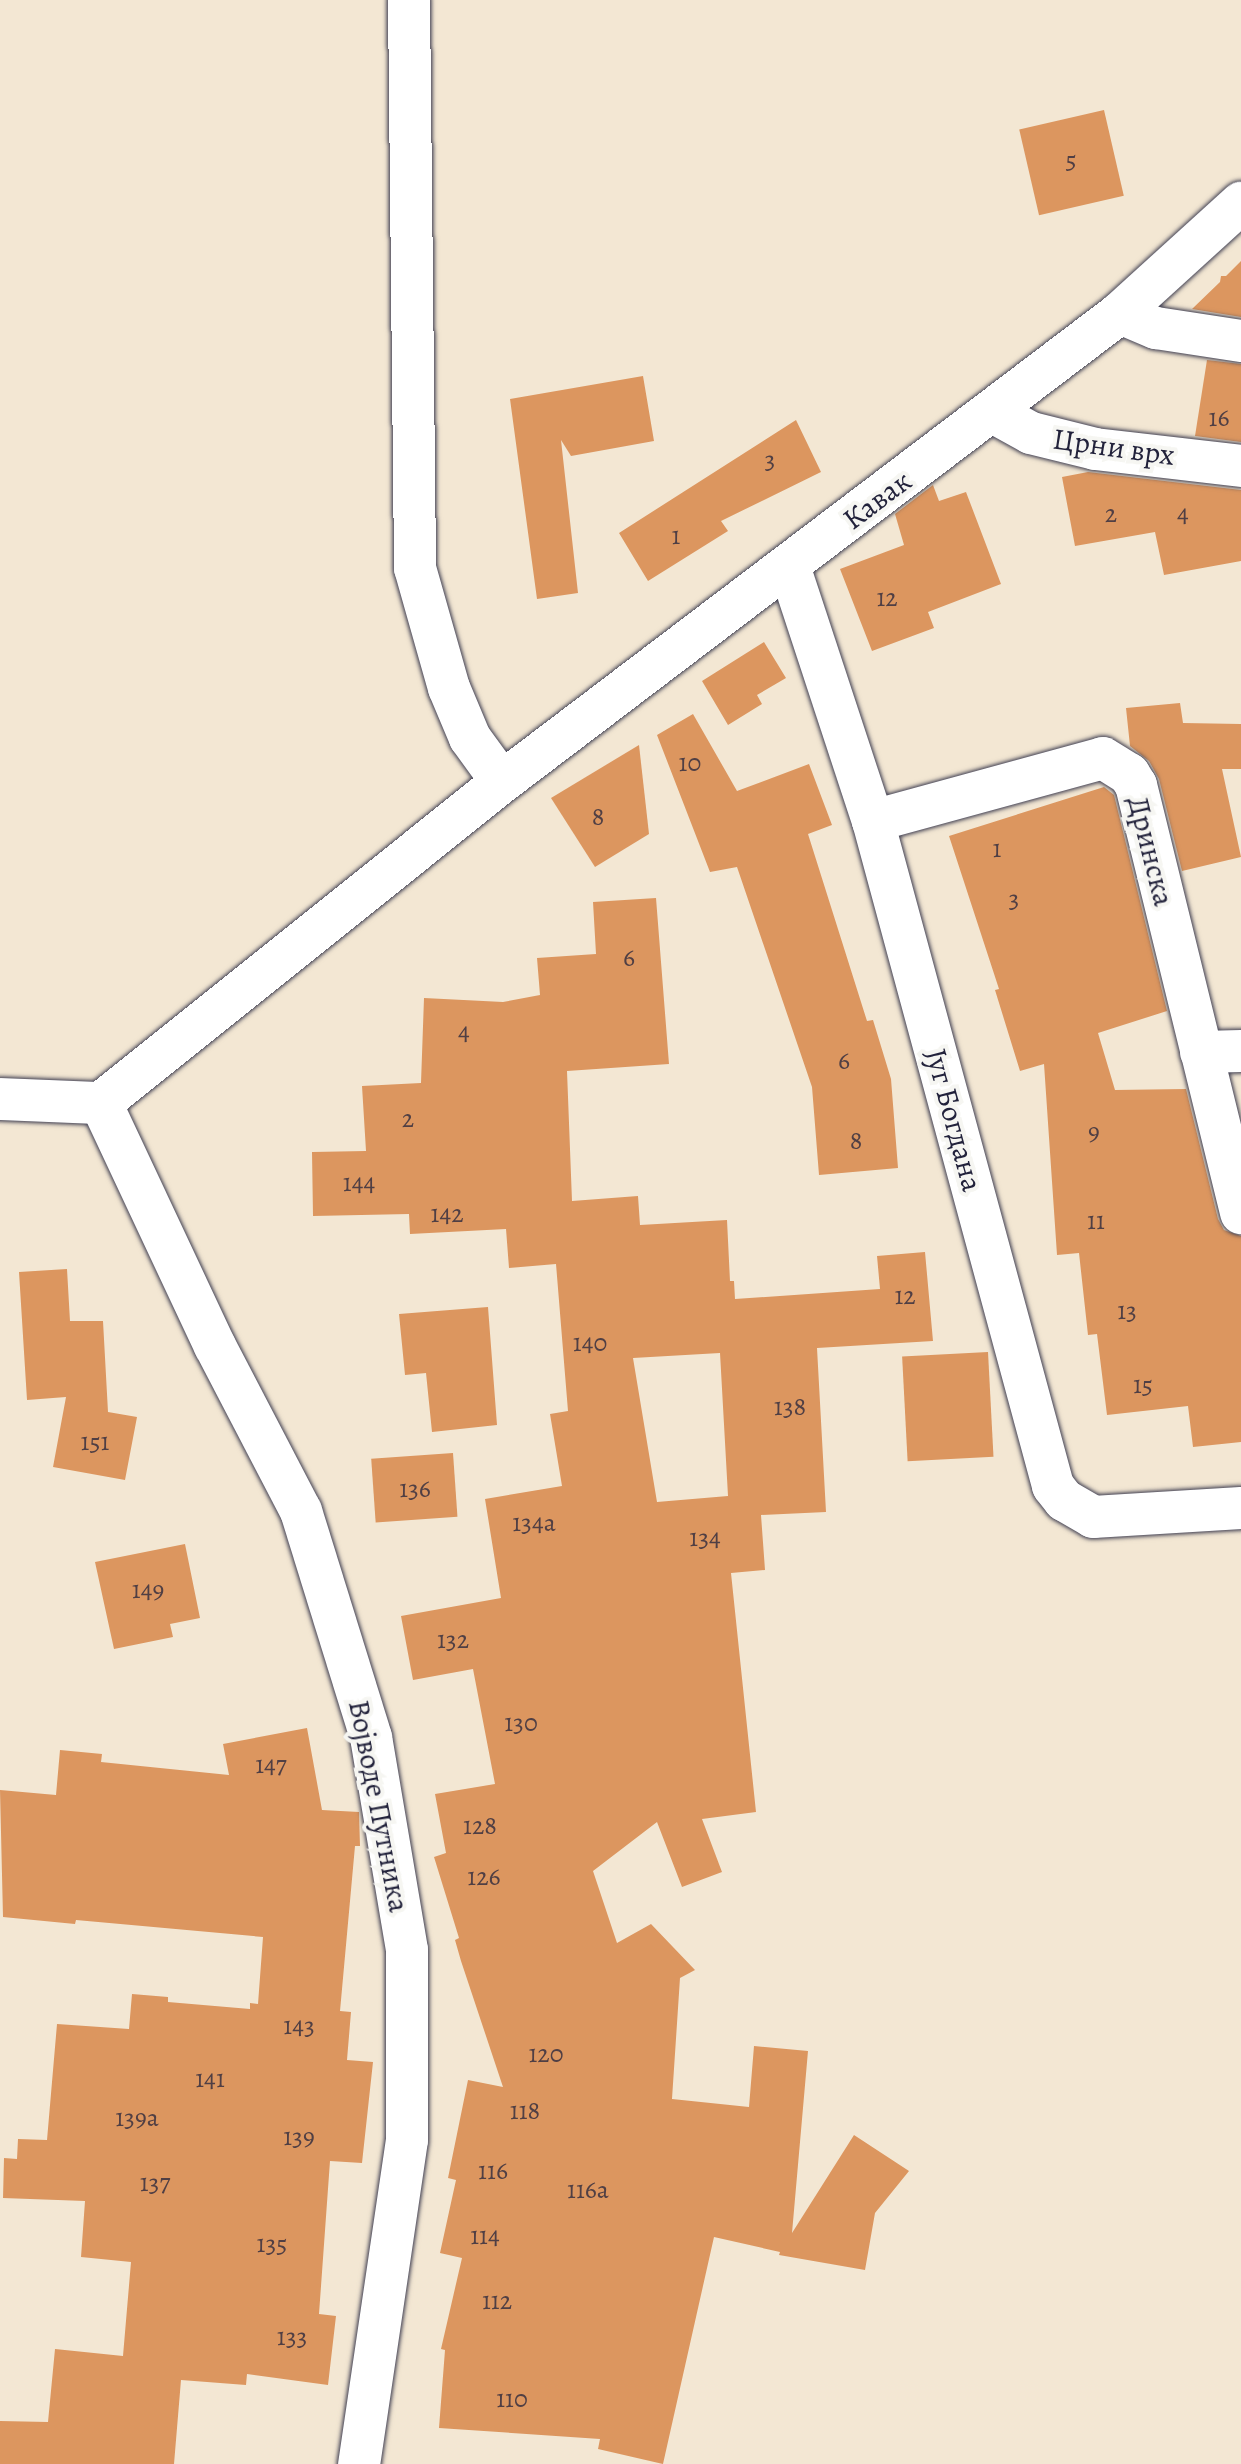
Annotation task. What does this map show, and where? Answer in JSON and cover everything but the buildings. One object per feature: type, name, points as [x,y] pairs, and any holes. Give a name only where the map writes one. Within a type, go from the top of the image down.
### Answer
[{"type":"street","points":[[409,0],[415,568],[449,688],[470,738],[502,782]]},
{"type":"street","name":"Кавак","points":[[101,1103],[502,782],[1120,313],[1241,203]]},
{"type":"street","points":[[1120,313],[1156,328],[1241,341]]},
{"type":"street","name":"Црни врх","points":[[993,412],[1044,438],[1095,449],[1241,466]]},
{"type":"street","name":"Југ Богдана","points":[[789,566],[873,821],[1053,1486],[1064,1500],[1093,1517],[1241,1508]]},
{"type":"street","name":"Дринска","points":[[873,821],[1103,758],[1121,766],[1136,785],[1221,1051],[1241,1213]]},
{"type":"street","points":[[0,1099],[101,1103]]},
{"type":"street","name":"Војводе Путника","points":[[101,1103],[215,1346],[301,1511],[371,1737],[407,1950],[407,2140],[359,2464]]}]
